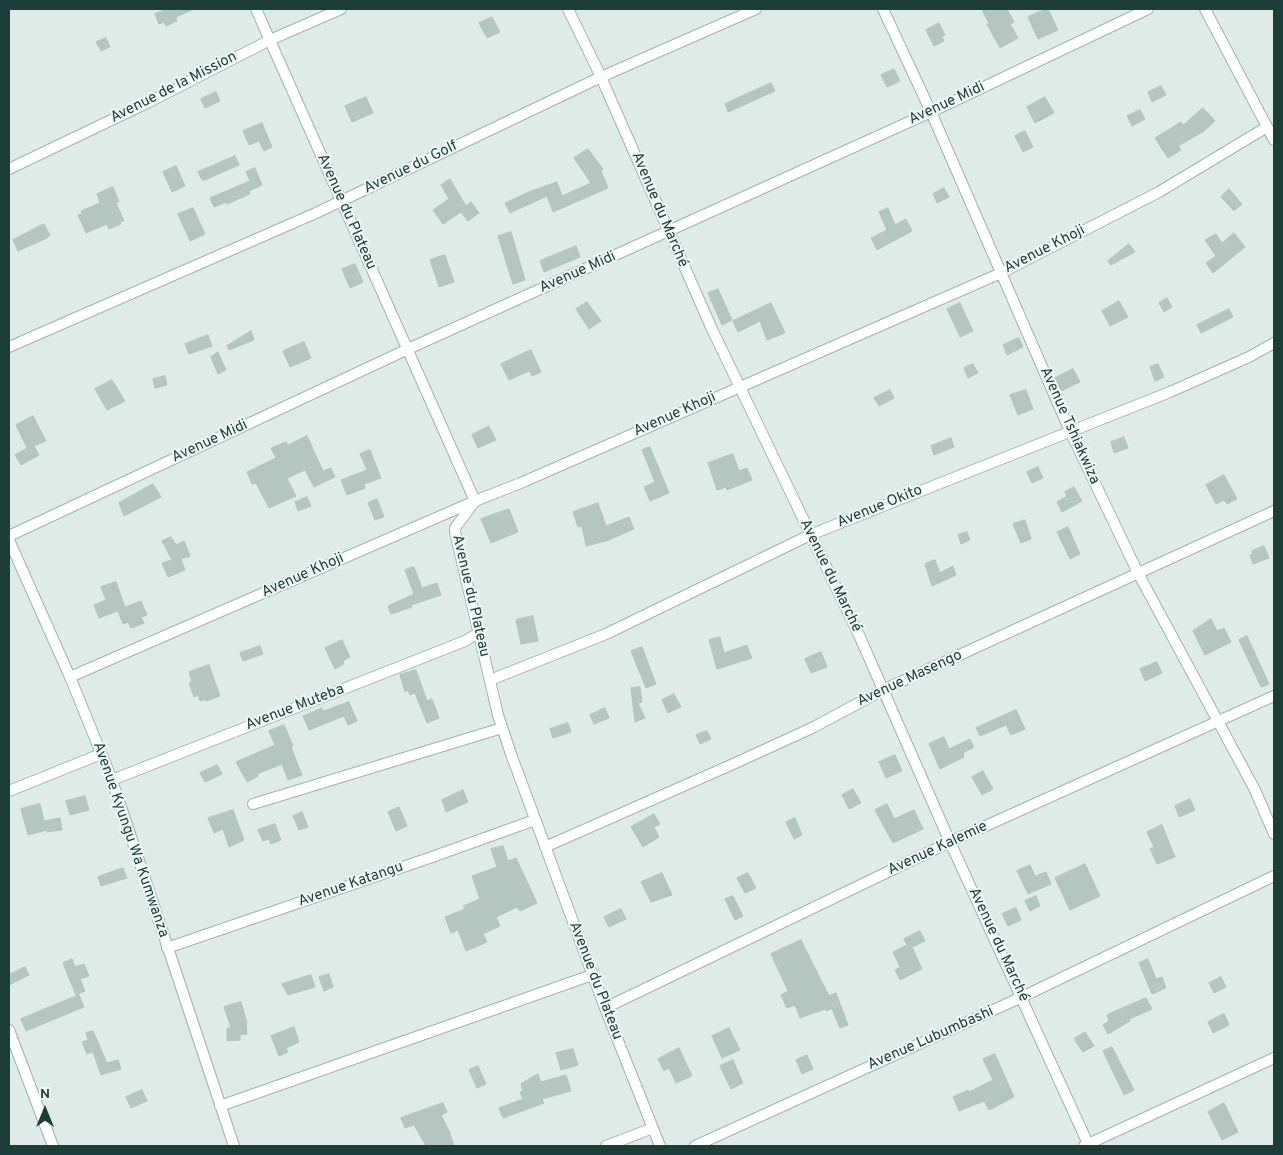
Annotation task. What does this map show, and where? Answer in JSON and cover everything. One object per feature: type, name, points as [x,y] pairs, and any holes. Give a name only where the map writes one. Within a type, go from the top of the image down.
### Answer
[{"type":"street","name":"Avenue du Plateau","points":[[256,9],[475,501],[455,528],[455,532],[502,728],[592,975],[660,1146]]},
{"type":"street","name":"Avenue de la Mission","points":[[9,169],[149,102],[270,40],[340,9]]},
{"type":"street","name":"Avenue du Marché","points":[[568,9],[601,77],[738,387],[859,635],[1087,1146]]},
{"type":"street","name":"Avenue du Golf","points":[[9,347],[341,201],[601,77],[756,9]]},
{"type":"street","name":"Avenue Tshiakwiza","points":[[884,9],[1070,431],[1138,573],[1255,790],[1274,834]]},
{"type":"street","name":"Avenue Midi","points":[[9,536],[408,349],[931,112],[1148,9]]},
{"type":"street","points":[[1206,9],[1274,140]]},
{"type":"street","name":"Avenue Khoji","points":[[70,677],[475,501],[523,482],[1001,272],[1159,192],[1267,127]]},
{"type":"street","name":"Avenue Okito","points":[[490,680],[606,634],[810,535],[1178,388],[1250,357],[1274,343]]},
{"type":"street","name":"Avenue Masengo","points":[[545,847],[803,732],[883,690],[1274,511]]},
{"type":"street","name":"Avenue Kyungu Wa Kumwanza","points":[[9,540],[70,677],[112,780],[234,1146]]},
{"type":"street","name":"Avenue Muteba","points":[[112,780],[465,641],[478,633]]},
{"type":"street","name":"Avenue Kalemie","points":[[605,1008],[950,842],[1274,696]]},
{"type":"street","points":[[253,804],[502,728]]},
{"type":"street","points":[[9,791],[101,754]]},
{"type":"street","name":"Avenue Katangu","points":[[167,948],[440,855],[535,820]]},
{"type":"street","name":"Avenue Lubumbashi","points":[[695,1146],[1022,997],[1274,876]]},
{"type":"street","points":[[220,1106],[592,975]]},
{"type":"street","points":[[9,1030],[53,1146]]},
{"type":"street","points":[[1087,1146],[1274,1058]]},
{"type":"street","points":[[606,1146],[653,1128]]},
{"type":"building","points":[[167,9],[194,9],[176,17],[177,21],[166,26],[164,22],[159,24],[155,14]]},
{"type":"building","points":[[982,9],[1007,9],[1014,22],[1010,24],[1018,38],[1000,48],[987,24],[989,24]]},
{"type":"building","points":[[1048,9],[1058,30],[1038,39],[1028,17]]},
{"type":"building","points":[[492,17],[500,32],[487,38],[479,23]]},
{"type":"building","points":[[939,23],[945,35],[942,37],[944,41],[934,46],[926,30]]},
{"type":"building","points":[[106,38],[110,47],[101,51],[96,42]]},
{"type":"building","points":[[894,69],[900,81],[887,87],[881,75]]},
{"type":"building","points":[[771,83],[775,91],[728,112],[725,104]]},
{"type":"building","points":[[1161,86],[1166,95],[1152,102],[1148,92]]},
{"type":"building","points":[[216,92],[220,101],[205,108],[201,99]]},
{"type":"building","points":[[366,97],[373,113],[352,122],[345,106]]},
{"type":"building","points":[[1045,97],[1054,113],[1035,123],[1027,107]]},
{"type":"building","points":[[1203,108],[1215,121],[1204,131],[1178,146],[1181,150],[1168,158],[1155,138],[1181,122],[1183,125]]},
{"type":"building","points":[[1140,110],[1145,119],[1132,126],[1127,116]]},
{"type":"building","points":[[262,123],[272,147],[264,151],[259,141],[249,145],[243,131]]},
{"type":"building","points":[[1025,131],[1033,147],[1023,152],[1015,136]]},
{"type":"building","points":[[588,149],[603,169],[601,171],[608,188],[553,212],[547,196],[510,213],[505,203],[531,191],[557,182],[562,196],[591,183],[574,158]]},
{"type":"building","points":[[235,156],[239,165],[202,180],[198,172]]},
{"type":"building","points":[[176,166],[185,186],[172,192],[163,172]]},
{"type":"building","points":[[255,168],[262,185],[249,191],[250,194],[227,204],[226,202],[214,207],[210,198],[250,181],[246,172]]},
{"type":"building","points":[[450,179],[466,206],[471,202],[479,213],[468,221],[461,212],[443,224],[433,210],[449,199],[441,185]]},
{"type":"building","points":[[113,187],[119,202],[116,203],[124,221],[109,229],[107,224],[86,233],[78,215],[82,214],[81,211],[100,203],[97,194]]},
{"type":"building","points":[[944,188],[949,197],[937,203],[933,194]]},
{"type":"building","points":[[1229,189],[1242,204],[1234,211],[1221,197]]},
{"type":"building","points":[[193,208],[205,234],[190,241],[178,214]]},
{"type":"building","points":[[888,208],[895,225],[906,219],[912,231],[877,250],[871,238],[887,230],[879,212]]},
{"type":"building","points":[[44,224],[50,235],[18,251],[13,240]]},
{"type":"building","points":[[511,232],[525,280],[513,284],[498,236]]},
{"type":"building","points":[[1234,233],[1245,247],[1213,273],[1206,263],[1216,256],[1205,240],[1216,234],[1222,243]]},
{"type":"building","points":[[1129,244],[1135,252],[1111,265],[1108,261]]},
{"type":"building","points":[[576,246],[580,257],[544,272],[540,261]]},
{"type":"building","points":[[445,255],[454,282],[439,287],[430,260]]},
{"type":"building","points":[[355,264],[363,282],[350,288],[342,269]]},
{"type":"building","points":[[718,289],[732,320],[722,325],[708,293]]},
{"type":"building","points":[[1167,298],[1172,307],[1164,312],[1159,303]]},
{"type":"building","points":[[1119,301],[1128,317],[1110,326],[1102,311]]},
{"type":"building","points":[[587,302],[601,321],[589,329],[576,309]]},
{"type":"building","points":[[771,303],[785,333],[767,340],[760,321],[738,332],[733,321]]},
{"type":"building","points":[[960,303],[973,331],[960,337],[947,309]]},
{"type":"building","points":[[1229,309],[1233,317],[1201,333],[1197,325]]},
{"type":"building","points":[[251,331],[254,340],[229,350],[227,346]]},
{"type":"building","points":[[208,335],[212,346],[189,354],[185,344]]},
{"type":"building","points":[[1019,338],[1023,347],[1007,355],[1003,345]]},
{"type":"building","points":[[304,342],[311,358],[290,367],[283,351]]},
{"type":"building","points":[[531,350],[541,372],[532,376],[529,371],[509,380],[501,364]]},
{"type":"building","points":[[218,352],[226,370],[218,374],[211,357]]},
{"type":"building","points":[[973,364],[978,373],[968,378],[964,368]]},
{"type":"building","points":[[1158,364],[1164,377],[1155,381],[1150,367]]},
{"type":"building","points":[[1073,369],[1080,382],[1061,391],[1055,378]]},
{"type":"building","points":[[165,376],[167,385],[155,388],[153,379]]},
{"type":"building","points":[[112,380],[125,401],[107,410],[95,389]]},
{"type":"building","points":[[890,390],[894,398],[879,406],[874,398]]},
{"type":"building","points":[[1026,390],[1033,409],[1018,415],[1010,395]]},
{"type":"building","points":[[33,416],[46,441],[34,446],[39,455],[21,465],[15,455],[27,448],[16,425]]},
{"type":"building","points":[[489,426],[496,440],[478,448],[472,435]]},
{"type":"building","points":[[307,436],[323,471],[331,468],[335,477],[314,487],[305,470],[287,478],[296,496],[269,508],[256,483],[252,484],[247,472],[276,458],[271,448],[286,442],[288,445]]},
{"type":"building","points":[[1124,437],[1128,448],[1114,453],[1111,442]]},
{"type":"building","points":[[951,438],[954,447],[934,455],[931,446]]},
{"type":"building","points":[[650,447],[669,493],[650,501],[644,487],[655,482],[642,450]]},
{"type":"building","points":[[370,450],[381,478],[364,484],[365,488],[347,495],[341,480],[367,470],[360,454]]},
{"type":"building","points":[[733,454],[739,471],[747,468],[752,480],[727,490],[726,487],[717,490],[708,463]]},
{"type":"building","points":[[1038,467],[1043,478],[1032,483],[1027,472]]},
{"type":"building","points":[[1224,475],[1237,499],[1227,504],[1224,500],[1216,504],[1206,485]]},
{"type":"building","points":[[153,484],[161,497],[124,516],[119,503]]},
{"type":"building","points":[[1074,487],[1082,501],[1062,512],[1057,502],[1067,496],[1065,492]]},
{"type":"building","points":[[307,497],[311,506],[298,511],[295,502]]},
{"type":"building","points":[[377,499],[384,517],[375,520],[368,503]]},
{"type":"building","points":[[598,503],[606,526],[629,517],[634,529],[606,541],[586,546],[582,526],[578,527],[573,512]]},
{"type":"building","points":[[509,509],[518,532],[491,543],[481,519]]},
{"type":"building","points":[[1025,520],[1031,539],[1021,543],[1013,524]]},
{"type":"building","points":[[1068,527],[1080,554],[1070,559],[1057,532]]},
{"type":"building","points":[[967,532],[970,540],[961,544],[958,535]]},
{"type":"building","points":[[171,537],[176,545],[184,541],[190,556],[181,559],[185,570],[168,577],[162,563],[172,560],[162,541]]},
{"type":"building","points":[[1264,546],[1269,558],[1253,564],[1250,555],[1253,554],[1252,551]]},
{"type":"building","points":[[935,560],[940,573],[953,566],[956,575],[932,586],[925,564]]},
{"type":"building","points":[[414,567],[422,588],[437,583],[441,595],[391,614],[388,606],[414,594],[405,570]]},
{"type":"building","points":[[116,582],[125,607],[141,601],[147,615],[141,617],[144,623],[131,628],[128,622],[123,624],[118,611],[99,618],[94,605],[106,600],[101,587]]},
{"type":"building","points":[[533,616],[538,641],[521,644],[516,620]]},
{"type":"building","points":[[1211,619],[1217,631],[1224,628],[1231,642],[1205,655],[1193,631]]},
{"type":"building","points":[[1247,636],[1269,684],[1261,687],[1239,640]]},
{"type":"building","points":[[720,637],[724,653],[747,645],[752,658],[717,669],[709,640]]},
{"type":"building","points":[[342,640],[350,657],[343,661],[344,664],[335,669],[325,648]]},
{"type":"building","points":[[260,646],[263,654],[243,661],[240,653]]},
{"type":"building","points":[[642,647],[656,684],[646,688],[631,651]]},
{"type":"building","points":[[821,652],[827,667],[811,673],[805,659]]},
{"type":"building","points":[[1157,662],[1162,673],[1145,681],[1140,669]]},
{"type":"building","points":[[209,665],[220,696],[200,701],[198,695],[194,697],[189,683],[192,682],[189,672]]},
{"type":"building","points":[[416,670],[427,701],[432,699],[439,718],[427,723],[415,693],[410,695],[408,690],[405,692],[400,675]]},
{"type":"building","points":[[640,687],[642,702],[638,703],[645,718],[635,722],[631,688]]},
{"type":"building","points":[[674,694],[681,707],[668,713],[662,700]]},
{"type":"building","points":[[349,702],[357,721],[348,725],[344,716],[309,730],[303,716],[322,708],[323,711]]},
{"type":"building","points":[[605,708],[609,718],[594,724],[590,715]]},
{"type":"building","points":[[1016,710],[1025,729],[1011,735],[1006,725],[980,736],[976,728]]},
{"type":"building","points":[[568,723],[571,732],[553,738],[550,729]]},
{"type":"building","points":[[284,725],[302,775],[288,780],[282,764],[257,774],[258,776],[247,782],[236,762],[275,745],[269,731]]},
{"type":"building","points":[[707,731],[711,739],[700,744],[696,735]]},
{"type":"building","points":[[944,737],[949,749],[970,739],[974,747],[963,753],[964,757],[940,769],[929,744]]},
{"type":"building","points":[[895,755],[902,771],[886,778],[879,762]]},
{"type":"building","points":[[217,765],[222,774],[205,782],[200,773]]},
{"type":"building","points":[[983,771],[993,789],[982,795],[972,777]]},
{"type":"building","points":[[853,789],[861,803],[849,809],[842,795]]},
{"type":"building","points":[[463,790],[468,802],[446,812],[442,800]]},
{"type":"building","points":[[85,796],[89,810],[70,815],[66,801]]},
{"type":"building","points":[[1190,799],[1195,810],[1179,817],[1175,806]]},
{"type":"building","points":[[40,804],[44,821],[60,818],[62,830],[47,832],[47,830],[28,835],[21,809]]},
{"type":"building","points":[[887,804],[894,819],[914,810],[923,829],[893,843],[875,810]]},
{"type":"building","points":[[399,807],[407,826],[396,831],[388,812]]},
{"type":"building","points":[[233,810],[244,840],[229,847],[223,829],[214,833],[208,818]]},
{"type":"building","points":[[302,812],[308,827],[299,830],[293,816]]},
{"type":"building","points":[[654,814],[660,824],[654,827],[659,837],[643,847],[631,827]]},
{"type":"building","points":[[795,818],[802,835],[794,839],[786,822]]},
{"type":"building","points":[[275,824],[281,840],[271,844],[269,839],[263,841],[258,830]]},
{"type":"building","points":[[1162,825],[1175,857],[1157,864],[1150,849],[1154,847],[1147,832]]},
{"type":"building","points":[[503,846],[508,861],[516,858],[537,903],[520,911],[517,907],[496,917],[500,926],[483,934],[487,942],[466,951],[458,930],[451,933],[445,917],[465,909],[463,906],[480,899],[472,876],[497,867],[491,849]]},
{"type":"building","points":[[1085,864],[1100,896],[1070,910],[1055,878]]},
{"type":"building","points":[[1030,865],[1035,876],[1046,872],[1051,884],[1028,894],[1017,871]]},
{"type":"building","points":[[123,868],[127,878],[101,886],[98,877]]},
{"type":"building","points":[[662,873],[672,895],[651,902],[641,882]]},
{"type":"building","points":[[748,873],[756,888],[745,893],[737,878]]},
{"type":"building","points":[[733,896],[743,916],[735,920],[725,899]]},
{"type":"building","points":[[1036,896],[1040,906],[1030,911],[1025,901]]},
{"type":"building","points":[[1016,908],[1021,920],[1008,926],[1002,914]]},
{"type":"building","points":[[621,909],[626,919],[609,927],[604,917]]},
{"type":"building","points":[[920,931],[925,941],[912,947],[922,969],[900,980],[895,970],[900,967],[893,952],[907,945],[904,939]]},
{"type":"building","points":[[801,940],[829,996],[836,993],[848,1025],[840,1028],[832,1009],[826,1011],[825,1009],[800,1018],[795,1005],[787,1008],[781,995],[788,991],[771,954]]},
{"type":"building","points":[[72,959],[75,967],[84,964],[89,976],[80,979],[85,991],[76,995],[63,963]]},
{"type":"building","points":[[1148,959],[1156,979],[1162,977],[1166,988],[1152,994],[1139,963]]},
{"type":"building","points":[[25,967],[29,975],[9,985],[9,975]]},
{"type":"building","points":[[329,974],[333,987],[324,991],[319,977]]},
{"type":"building","points":[[311,975],[315,987],[288,995],[282,984]]},
{"type":"building","points":[[1221,977],[1226,987],[1214,993],[1209,983]]},
{"type":"building","points":[[79,995],[84,1007],[26,1031],[21,1019]]},
{"type":"building","points":[[1146,998],[1152,1009],[1129,1019],[1130,1021],[1108,1034],[1103,1025],[1109,1021],[1107,1015]]},
{"type":"building","points":[[241,1002],[247,1023],[247,1034],[240,1035],[240,1040],[227,1041],[227,1028],[231,1028],[224,1007]]},
{"type":"building","points":[[1224,1014],[1229,1025],[1213,1033],[1208,1022]]},
{"type":"building","points":[[294,1027],[299,1042],[286,1048],[288,1052],[279,1056],[271,1036]]},
{"type":"building","points":[[729,1028],[740,1050],[722,1058],[712,1036]]},
{"type":"building","points":[[93,1031],[107,1063],[118,1060],[121,1069],[101,1075],[93,1052],[87,1054],[82,1042],[88,1040],[86,1033]]},
{"type":"building","points":[[1085,1032],[1094,1046],[1083,1052],[1074,1039]]},
{"type":"building","points":[[1112,1047],[1134,1090],[1124,1095],[1103,1051]]},
{"type":"building","points":[[679,1048],[692,1076],[676,1083],[669,1068],[664,1071],[658,1059]]},
{"type":"building","points":[[573,1049],[578,1065],[561,1070],[556,1053]]},
{"type":"building","points":[[995,1054],[1014,1097],[989,1110],[984,1101],[959,1111],[953,1097],[968,1090],[969,1092],[993,1080],[983,1059]]},
{"type":"building","points":[[807,1055],[813,1069],[802,1074],[796,1060]]},
{"type":"building","points":[[733,1060],[743,1083],[731,1089],[720,1066]]},
{"type":"building","points":[[478,1066],[486,1084],[477,1088],[469,1070]]},
{"type":"building","points":[[538,1074],[541,1082],[566,1075],[571,1091],[542,1099],[544,1103],[503,1118],[499,1108],[523,1099],[520,1092],[523,1091],[521,1084]]},
{"type":"building","points":[[142,1090],[147,1101],[131,1108],[126,1097]]},
{"type":"building","points":[[443,1103],[447,1112],[441,1115],[454,1146],[426,1146],[414,1125],[405,1128],[401,1118]]},
{"type":"building","points":[[1224,1103],[1238,1132],[1222,1140],[1208,1112]]}]
